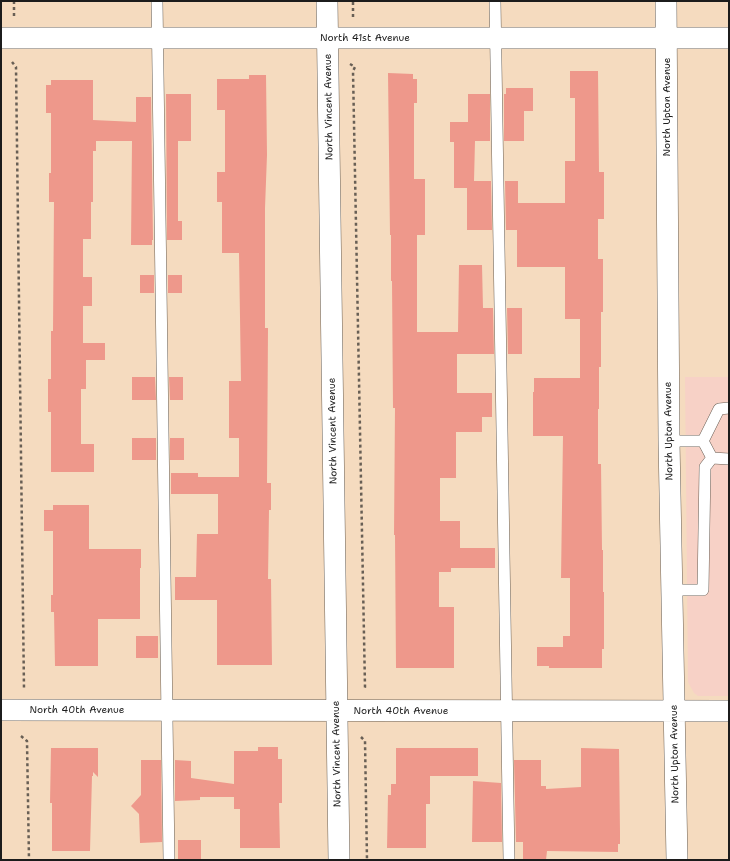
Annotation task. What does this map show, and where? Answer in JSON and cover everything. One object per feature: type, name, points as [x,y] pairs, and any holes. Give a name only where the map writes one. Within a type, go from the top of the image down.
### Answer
[{"type":"street","name":"North Vincent Avenue","points":[[327,1],[339,860]]},
{"type":"street","name":"North Upton Avenue","points":[[666,1],[669,441],[677,860]]},
{"type":"street","name":"North 41st Avenue","points":[[1,38],[729,38]]},
{"type":"street","name":"North 40th Avenue","points":[[1,710],[729,711]]},
{"type":"lane","points":[[157,1],[169,860]]},
{"type":"lane","points":[[495,1],[509,860]]},
{"type":"lane","points":[[703,441],[719,409],[729,408]]},
{"type":"lane","points":[[669,441],[703,441]]},
{"type":"lane","points":[[703,441],[712,458]]},
{"type":"lane","points":[[671,590],[703,590],[705,467],[712,458]]},
{"type":"lane","points":[[712,458],[729,459]]},
{"type":"path","points":[[11,19],[14,17],[14,1]]},
{"type":"path","points":[[351,21],[354,16],[353,1]]},
{"type":"path","points":[[12,62],[16,67],[17,91],[25,688],[22,690]]},
{"type":"path","points":[[350,63],[355,67],[353,71],[365,687],[361,694]]},
{"type":"path","points":[[22,736],[27,741],[29,860]]},
{"type":"path","points":[[361,737],[365,741],[367,860]]},
{"type":"shaded area","points":[[685,377],[729,377],[729,696],[698,696],[694,693],[688,682]]},
{"type":"building","points":[[570,71],[598,71],[599,172],[604,172],[604,219],[598,219],[598,259],[603,259],[603,312],[601,312],[601,367],[599,367],[598,409],[598,464],[601,464],[604,592],[604,649],[602,649],[602,668],[549,668],[549,666],[537,666],[537,647],[563,647],[563,636],[570,636],[570,578],[561,578],[563,436],[533,436],[534,378],[580,378],[580,319],[565,319],[565,267],[517,267],[517,230],[506,230],[505,181],[518,181],[518,203],[565,203],[565,161],[575,161],[575,98],[570,98]]},
{"type":"building","points":[[388,73],[413,74],[413,79],[417,79],[417,103],[414,103],[414,179],[425,179],[425,235],[417,235],[417,332],[458,332],[459,265],[482,265],[483,308],[493,308],[494,354],[457,354],[457,393],[492,393],[492,417],[482,417],[482,432],[456,432],[456,478],[440,478],[440,521],[460,521],[460,548],[495,548],[495,568],[451,568],[451,572],[439,572],[439,607],[454,607],[454,668],[396,668],[394,535],[395,408],[393,408]]},
{"type":"building","points":[[249,75],[266,75],[267,155],[265,208],[265,328],[268,328],[267,483],[271,483],[271,510],[269,510],[268,579],[271,579],[272,665],[217,665],[217,600],[175,600],[175,577],[196,577],[197,534],[218,534],[218,494],[171,494],[171,473],[198,473],[198,477],[239,477],[239,438],[229,438],[229,381],[241,381],[239,253],[222,253],[222,202],[217,202],[217,172],[225,172],[225,110],[217,110],[217,79],[249,79]]},
{"type":"building","points":[[51,80],[93,80],[93,120],[136,122],[136,97],[151,97],[152,245],[131,245],[132,141],[96,141],[96,151],[93,151],[91,239],[83,239],[83,277],[92,277],[92,306],[83,306],[83,343],[105,343],[105,360],[86,360],[86,389],[81,389],[81,444],[94,444],[94,472],[51,472],[51,412],[48,412],[48,379],[51,379],[51,331],[53,331],[54,202],[49,202],[49,173],[51,173],[51,113],[46,113],[46,85],[51,85]]},
{"type":"building","points":[[506,88],[533,88],[533,111],[524,111],[524,141],[504,141],[504,94],[506,94]]},
{"type":"building","points":[[166,94],[191,94],[191,141],[178,141],[178,221],[182,221],[182,240],[167,240]]},
{"type":"building","points":[[468,94],[490,94],[490,141],[475,141],[474,181],[491,181],[492,230],[467,230],[467,188],[454,188],[454,142],[450,142],[450,122],[468,122]]},
{"type":"building","points":[[140,275],[154,275],[154,293],[140,293]]},
{"type":"building","points":[[168,275],[182,275],[182,293],[168,293]]},
{"type":"building","points":[[507,308],[522,308],[522,354],[508,354]]},
{"type":"building","points":[[132,377],[155,377],[156,400],[132,400]]},
{"type":"building","points":[[169,377],[183,377],[183,400],[170,400]]},
{"type":"building","points":[[132,438],[156,438],[156,460],[132,460]]},
{"type":"building","points":[[170,438],[184,438],[184,460],[170,460]]},
{"type":"building","points":[[53,505],[89,505],[89,549],[141,549],[140,619],[98,619],[98,666],[55,666],[54,612],[51,612],[51,595],[53,595],[53,531],[44,531],[44,510],[53,510]]},
{"type":"building","points":[[136,636],[158,636],[158,658],[136,658]]},
{"type":"building","points":[[258,747],[278,747],[278,759],[282,759],[282,803],[279,803],[280,848],[240,848],[240,809],[234,809],[234,797],[200,797],[200,800],[175,801],[175,760],[191,761],[191,778],[234,784],[234,751],[258,751]]},
{"type":"building","points":[[51,748],[98,748],[98,777],[93,772],[92,776],[90,851],[52,851],[52,803],[50,803]]},
{"type":"building","points":[[396,748],[478,748],[478,776],[430,776],[430,804],[426,804],[426,848],[387,848],[388,795],[391,795],[391,784],[396,784]]},
{"type":"building","points":[[581,748],[619,749],[620,844],[618,844],[618,852],[547,851],[546,860],[523,860],[523,842],[516,842],[514,760],[541,760],[541,786],[546,786],[546,789],[581,787]]},
{"type":"building","points":[[141,760],[161,760],[162,842],[140,843],[139,814],[131,806],[141,795]]},
{"type":"building","points":[[473,781],[501,783],[502,842],[472,842]]},
{"type":"building","points":[[178,840],[201,840],[201,860],[178,860]]}]
